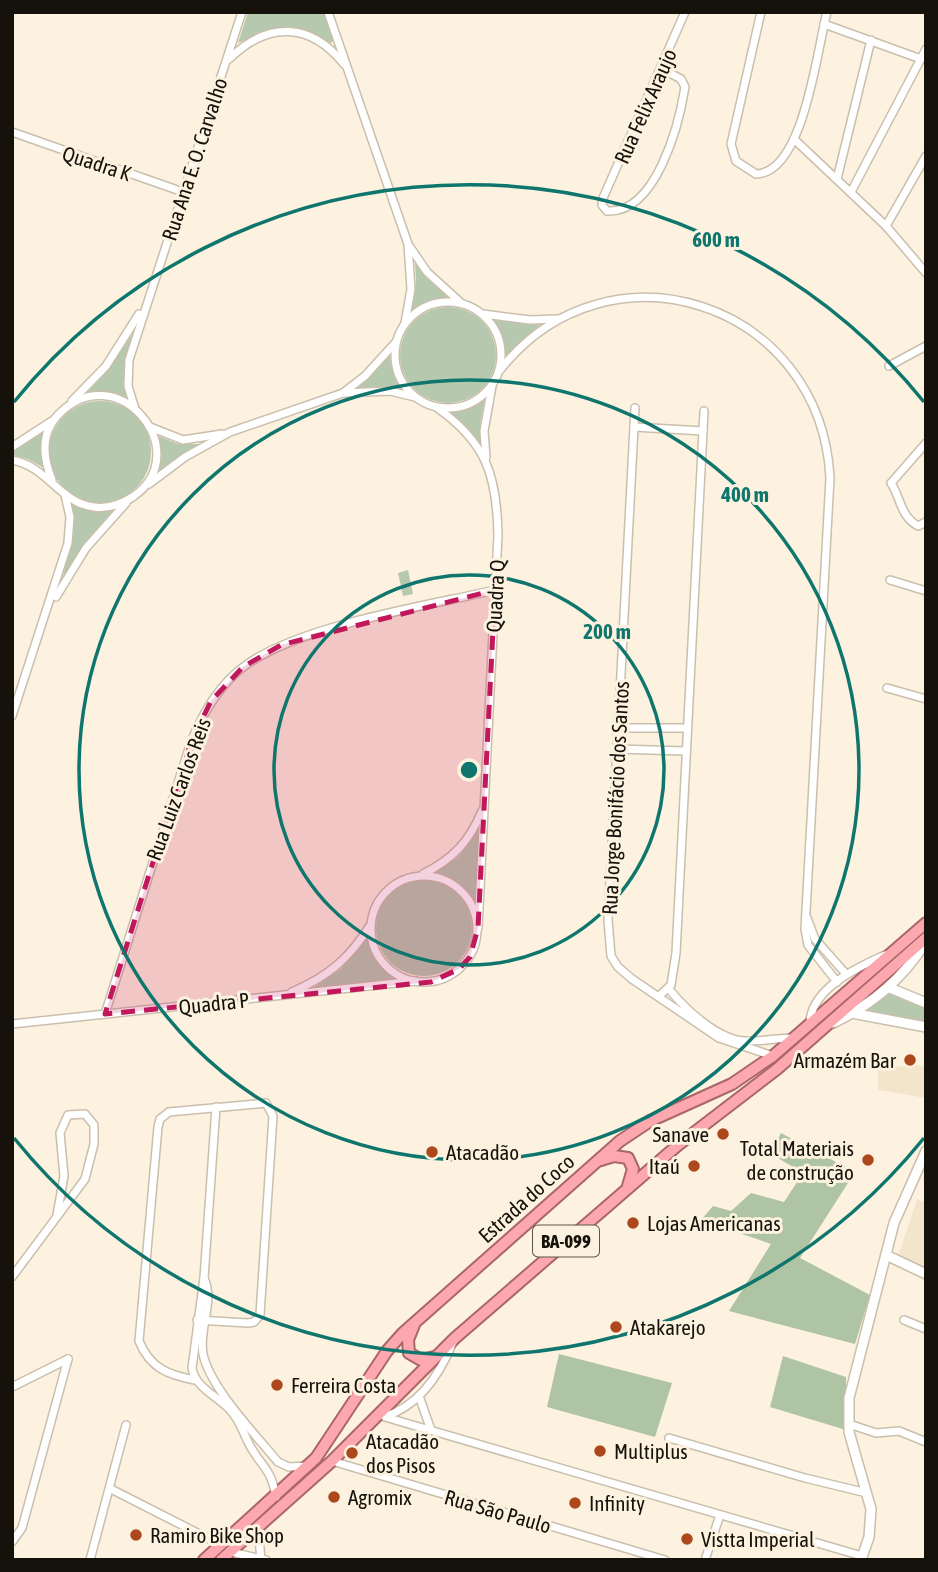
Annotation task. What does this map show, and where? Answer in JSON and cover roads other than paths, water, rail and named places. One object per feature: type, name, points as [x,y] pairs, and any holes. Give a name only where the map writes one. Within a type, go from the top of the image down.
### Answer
[{"type":"highway","name":"Estrada do Coco","points":[[221,1560],[226,1548],[309,1466],[387,1351],[415,1322],[595,1162],[650,1121],[712,1095],[773,1056],[926,923]]},
{"type":"highway","name":"Estrada do Coco","points":[[204,1560],[258,1526],[332,1461],[455,1338],[677,1145],[777,1069],[926,940]]},
{"type":"highway","points":[[595,1162],[614,1156],[628,1158],[633,1169],[626,1189]]},
{"type":"highway","points":[[415,1322],[408,1340],[409,1353],[421,1360],[436,1356]]},
{"type":"street","name":"Rua Ana E. O. Carvalho","points":[[145,304],[242,12]]},
{"type":"street","points":[[328,12],[408,244],[427,272],[461,303],[483,314],[492,323],[501,346],[500,370]]},
{"type":"street","name":"Rua Felix Araujo","points":[[662,69],[681,79],[685,87],[659,172],[646,193],[617,210],[604,209],[603,198],[685,12]]},
{"type":"street","points":[[761,12],[734,122],[732,154],[736,161],[756,174],[771,170],[796,141],[827,12]]},
{"type":"street","points":[[824,24],[921,59]]},
{"type":"street","points":[[226,62],[253,40],[285,31],[306,34],[321,40],[347,67]]},
{"type":"street","points":[[837,179],[872,40]]},
{"type":"street","points":[[851,192],[926,49]]},
{"type":"street","name":"Quadra K","points":[[12,132],[183,192]]},
{"type":"street","points":[[796,141],[886,226],[926,273]]},
{"type":"street","points":[[886,226],[926,156]]},
{"type":"street","points":[[405,324],[411,289],[408,244]]},
{"type":"street","points":[[483,314],[530,320],[561,318],[605,304],[637,299],[682,301],[712,310],[743,325],[784,358],[799,378],[816,411],[828,453],[830,490],[806,914],[809,936],[837,982]]},
{"type":"street","points":[[343,393],[365,376],[396,343],[413,314],[436,303],[461,303]]},
{"type":"street","points":[[12,447],[55,418],[106,366],[145,304]]},
{"type":"street","points":[[135,409],[127,373],[145,304]]},
{"type":"street","points":[[486,458],[484,431],[492,386],[500,370],[529,338],[561,318]]},
{"type":"street","points":[[396,343],[398,373],[415,397]]},
{"type":"street","points":[[889,366],[926,346]]},
{"type":"street","points":[[66,407],[78,400],[105,396],[118,399],[135,409],[150,426],[183,440],[230,432],[343,393],[370,390],[415,397],[436,407],[451,408],[467,405],[492,386]]},
{"type":"street","name":"Quadra Q","points":[[436,407],[466,432],[486,458],[497,496],[484,807]]},
{"type":"street","name":"Rua Jorge Bonifácio dos Santos","points":[[635,408],[608,941],[618,967],[701,1023]]},
{"type":"street","points":[[659,996],[669,989],[676,953],[704,411]]},
{"type":"street","points":[[52,480],[45,465],[44,449],[55,418]]},
{"type":"street","points":[[139,492],[155,466],[156,450],[150,426]]},
{"type":"street","points":[[634,427],[703,431]]},
{"type":"street","points":[[12,460],[34,467],[52,480],[65,495],[93,507],[110,507],[130,498],[185,457],[230,432]]},
{"type":"street","points":[[926,443],[891,483],[901,510],[915,525],[926,522]]},
{"type":"street","points":[[12,716],[50,606],[71,529],[65,495]]},
{"type":"street","points":[[50,606],[86,548],[130,498]]},
{"type":"street","points":[[890,580],[926,591]]},
{"type":"street","name":"Rua Luiz Carlos Reis","points":[[104,1014],[191,742],[211,701],[226,683],[243,667],[281,645],[337,628],[495,590]]},
{"type":"street","points":[[887,688],[926,699]]},
{"type":"street","points":[[618,728],[686,729]]},
{"type":"street","points":[[617,749],[685,751]]},
{"type":"street","points":[[421,876],[442,865],[460,850],[475,829],[484,807]]},
{"type":"street","points":[[371,923],[377,954],[387,967],[415,981],[431,982],[459,969],[476,943],[484,807]]},
{"type":"street","points":[[283,996],[315,982],[343,964],[371,923],[375,909],[388,891],[407,878],[436,877],[461,890],[476,914],[478,928]]},
{"type":"street","points":[[809,936],[846,974]]},
{"type":"street","points":[[825,1027],[890,988],[926,940]]},
{"type":"street","points":[[810,1025],[814,1007],[846,974],[895,951]]},
{"type":"street","points":[[831,974],[838,965]]},
{"type":"street","name":"Quadra P","points":[[12,1024],[415,981]]},
{"type":"street","points":[[890,988],[926,1003]]},
{"type":"street","points":[[669,989],[701,1023],[728,1039],[773,1056]]},
{"type":"street","points":[[852,1013],[926,1027]]},
{"type":"street","points":[[728,1039],[743,1041],[794,1038]]},
{"type":"street","points":[[197,1320],[254,1322],[260,1315],[273,1116],[266,1103],[169,1112],[160,1119],[139,1341],[150,1362],[170,1375],[194,1377],[239,1421],[249,1445],[271,1474],[276,1496]]},
{"type":"street","points":[[194,1377],[191,1360],[204,1278],[216,1107]]},
{"type":"street","points":[[12,1277],[85,1179],[94,1144],[94,1125],[85,1114],[68,1115],[61,1126],[63,1189],[57,1215]]},
{"type":"street","points":[[385,1417],[861,1558],[872,1510],[849,1424],[849,1398],[900,1203],[926,1151]]},
{"type":"street","points":[[63,1189],[75,1194]]},
{"type":"street","points":[[886,1255],[926,1274]]},
{"type":"street","points":[[204,1278],[208,1289],[202,1346],[208,1366],[219,1385],[283,1466],[309,1466]]},
{"type":"street","points":[[904,1320],[926,1329]]},
{"type":"street","points":[[369,1422],[400,1412],[419,1396],[438,1376],[455,1338]]},
{"type":"street","points":[[12,1387],[68,1359],[25,1520],[13,1540]]},
{"type":"street","points":[[194,1377],[197,1367],[208,1366]]},
{"type":"street","points":[[46,1369],[62,1380]]},
{"type":"street","points":[[211,1392],[219,1385]]},
{"type":"street","points":[[419,1396],[431,1430]]},
{"type":"street","points":[[849,1424],[876,1433],[899,1431],[926,1442]]},
{"type":"street","points":[[90,1560],[126,1425]]},
{"type":"street","points":[[669,1438],[805,1478],[867,1493]]},
{"type":"street","points":[[260,1458],[269,1451]]},
{"type":"street","name":"Rua São Paulo","points":[[332,1461],[666,1560]]},
{"type":"street","points":[[111,1489],[226,1548],[262,1559],[258,1526]]},
{"type":"street","points":[[705,1560],[720,1515]]},
{"type":"place","name":"Armazém Bar","points":[[910,1060]]},
{"type":"place","name":"Sanave","points":[[723,1134]]},
{"type":"place","name":"Atacadão","points":[[432,1152]]},
{"type":"place","name":"Total Materiais de construção","points":[[868,1160]]},
{"type":"place","name":"Itaú","points":[[694,1166]]},
{"type":"place","name":"Lojas Americanas","points":[[633,1223]]},
{"type":"place","name":"Atakarejo","points":[[616,1327]]},
{"type":"place","name":"Ferreira Costa","points":[[277,1385]]},
{"type":"place","name":"Multiplus","points":[[600,1451]]},
{"type":"place","name":"Atacadão dos Pisos","points":[[352,1453]]},
{"type":"place","name":"Agromix","points":[[334,1497]]},
{"type":"place","name":"Infinity","points":[[575,1503]]},
{"type":"place","name":"Ramiro Bike Shop","points":[[136,1535]]},
{"type":"place","name":"Vistta Imperial","points":[[687,1539]]}]
